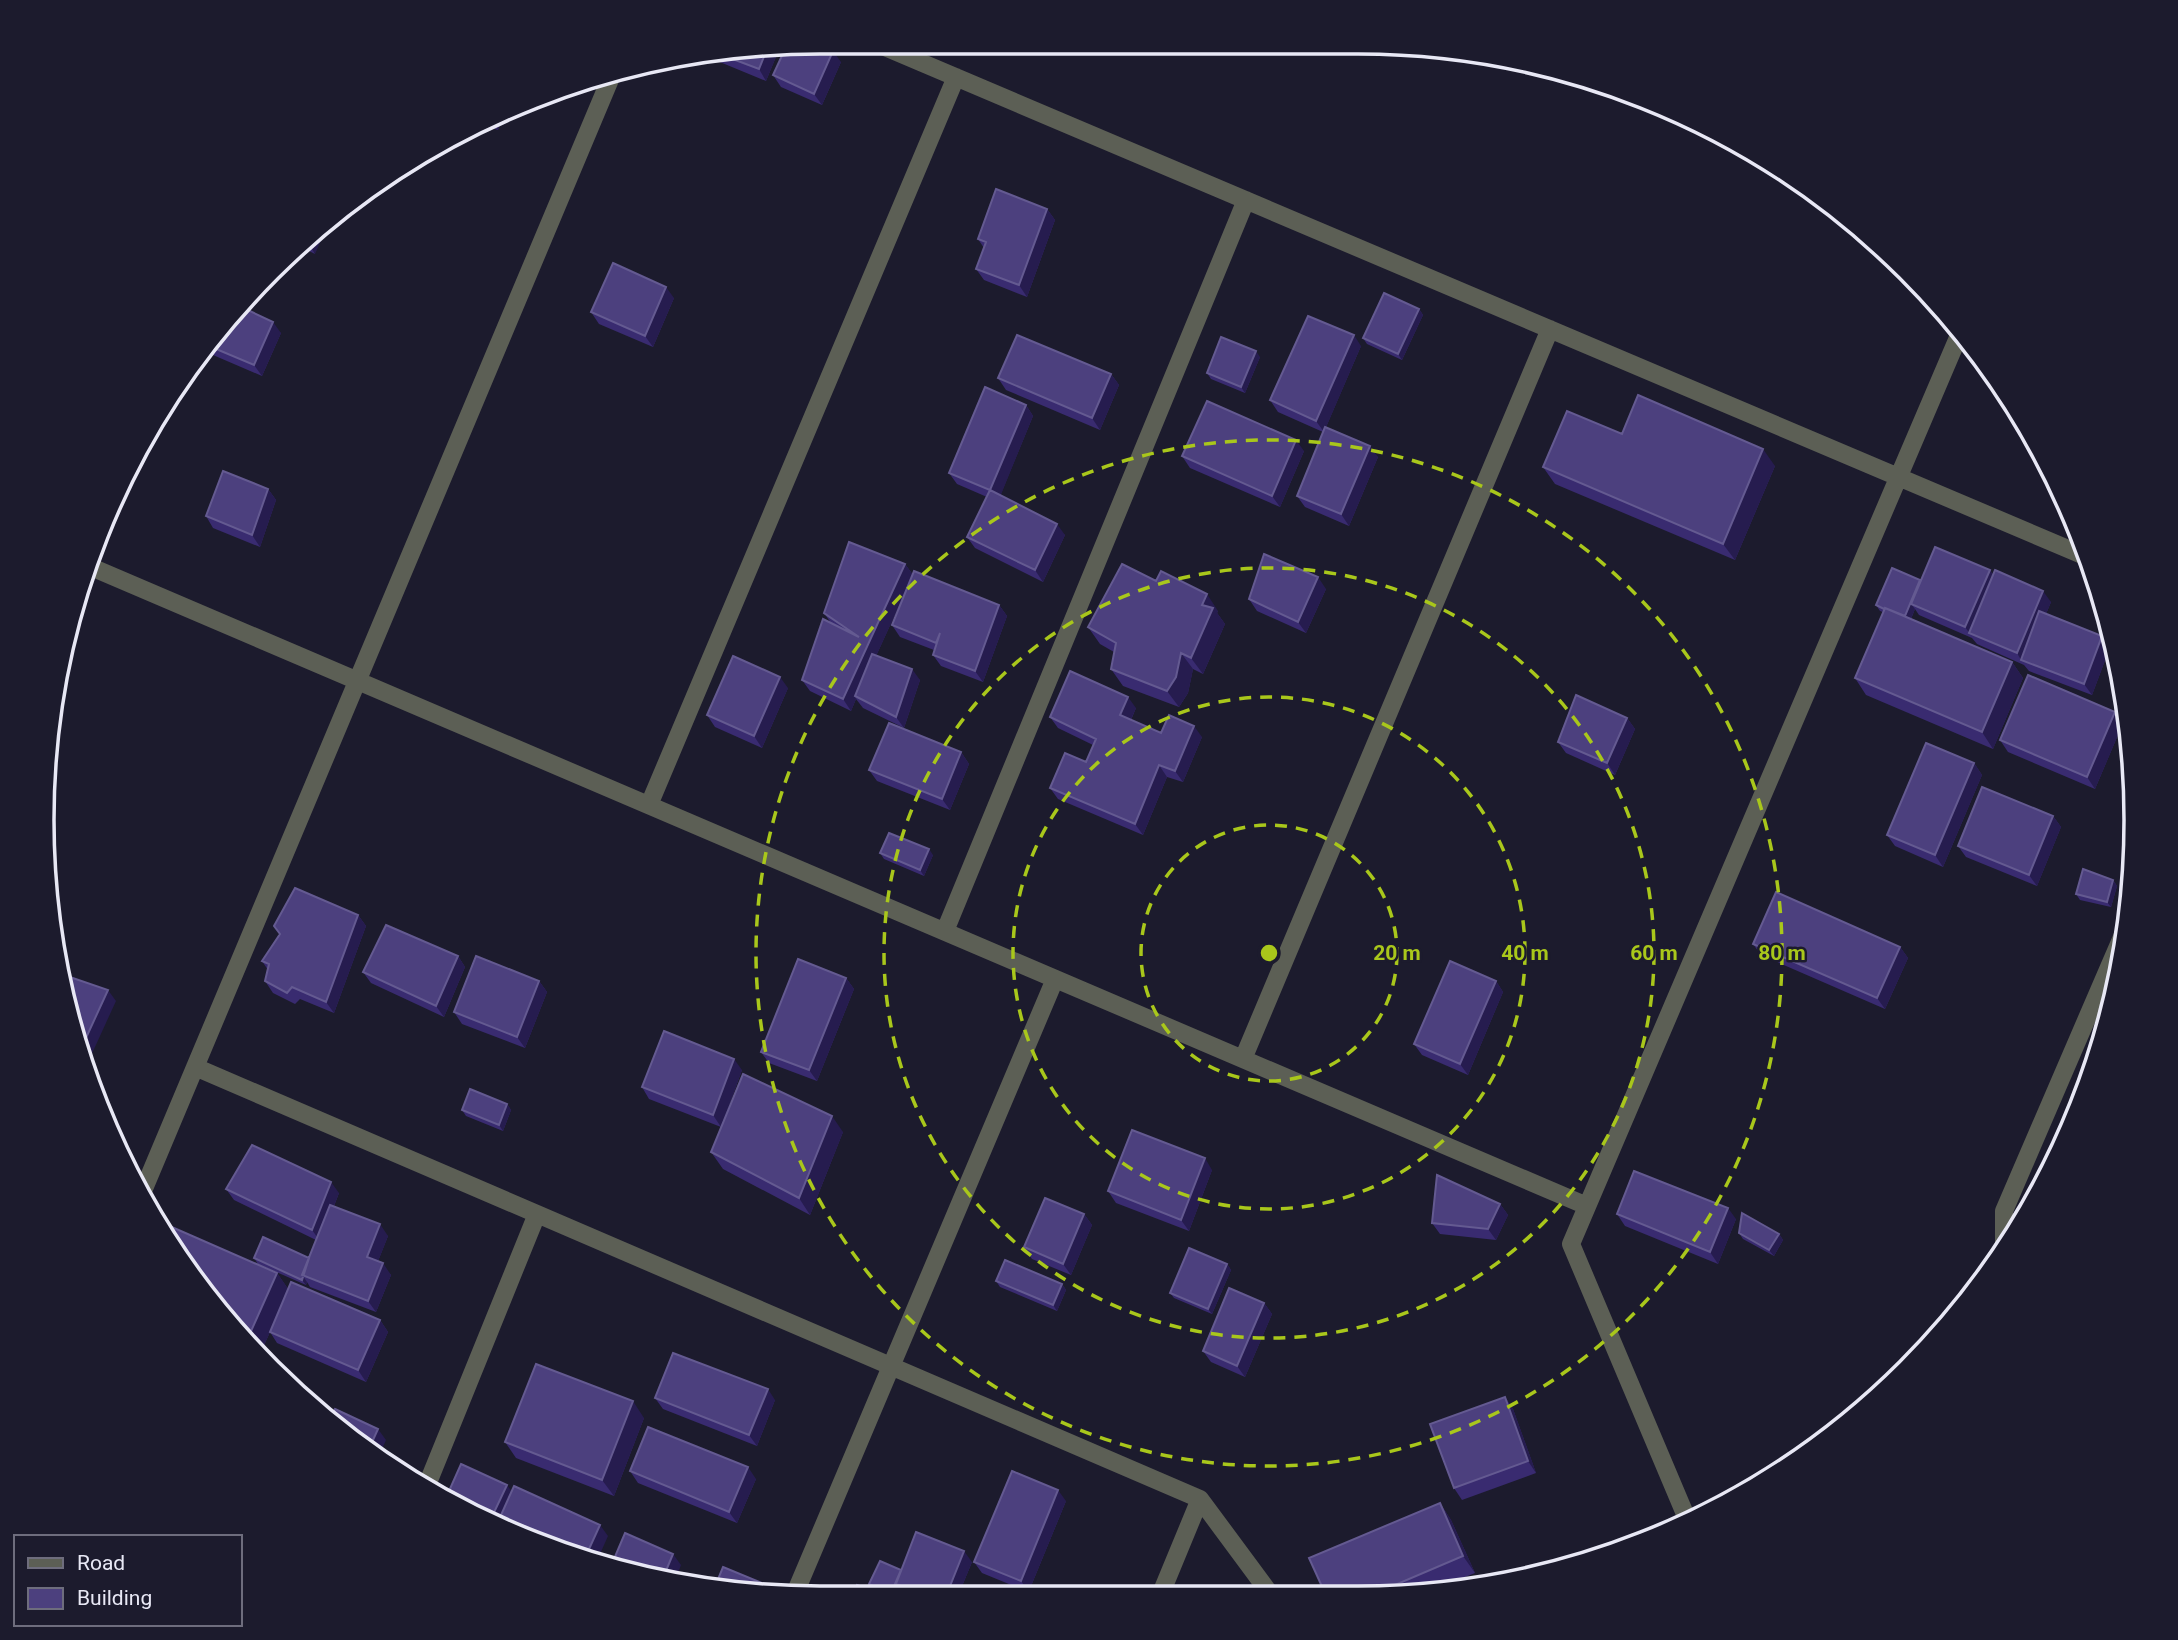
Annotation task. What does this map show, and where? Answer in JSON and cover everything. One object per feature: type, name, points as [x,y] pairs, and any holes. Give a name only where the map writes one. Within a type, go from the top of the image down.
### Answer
[{"type":"street","points":[[901,54],[2074,552]]},
{"type":"street","points":[[649,805],[956,77]]},
{"type":"street","points":[[146,1183],[608,84]]},
{"type":"street","points":[[945,932],[1246,200]]},
{"type":"street","points":[[1243,1059],[1550,329]]},
{"type":"street","points":[[1684,1512],[1571,1244],[1956,342]]},
{"type":"street","points":[[97,569],[1587,1206]]},
{"type":"street","points":[[798,1585],[1055,979]]},
{"type":"street","points":[[2004,1230],[2004,1211],[2106,983]]},
{"type":"street","points":[[195,1067],[1200,1499],[1264,1586]]},
{"type":"street","points":[[430,1478],[537,1214]]},
{"type":"street","points":[[1164,1586],[1200,1499]]},
{"type":"building","points":[[832,54],[814,94],[773,75],[782,56]]},
{"type":"building","points":[[764,57],[759,69],[734,60]]},
{"type":"building","points":[[996,189],[1047,209],[1019,285],[976,269],[986,242],[978,239]]},
{"type":"building","points":[[613,263],[666,287],[645,336],[591,312]]},
{"type":"building","points":[[1384,293],[1419,309],[1398,354],[1363,338]]},
{"type":"building","points":[[248,310],[273,322],[254,365],[216,349]]},
{"type":"building","points":[[1308,316],[1354,335],[1316,421],[1270,400]]},
{"type":"building","points":[[1017,335],[1111,374],[1092,418],[998,378]]},
{"type":"building","points":[[1221,337],[1256,351],[1241,387],[1207,373]]},
{"type":"building","points":[[985,387],[1026,405],[990,490],[949,473]]},
{"type":"building","points":[[1638,395],[1763,449],[1723,544],[1543,467],[1567,411],[1622,434]]},
{"type":"building","points":[[1207,401],[1296,440],[1272,496],[1182,456]]},
{"type":"building","points":[[1325,427],[1370,446],[1341,514],[1297,496]]},
{"type":"building","points":[[223,471],[268,489],[252,535],[206,516]]},
{"type":"building","points":[[990,490],[1057,524],[1035,570],[967,537]]},
{"type":"building","points":[[849,542],[905,564],[843,699],[802,680],[823,619],[859,637],[824,613]]},
{"type":"building","points":[[1935,547],[1990,570],[1965,627],[1911,604]]},
{"type":"building","points":[[1264,554],[1318,577],[1298,622],[1249,599]]},
{"type":"building","points":[[1122,564],[1156,581],[1161,571],[1207,594],[1202,605],[1213,608],[1191,658],[1181,653],[1176,677],[1167,691],[1111,669],[1116,643],[1088,627]]},
{"type":"building","points":[[1892,568],[1920,580],[1905,616],[1876,605]]},
{"type":"building","points":[[1995,570],[2043,591],[2017,653],[1969,633]]},
{"type":"building","points":[[914,571],[999,605],[975,671],[933,655],[940,633],[936,643],[892,625]]},
{"type":"building","points":[[1885,608],[2012,662],[1982,732],[1855,678]]},
{"type":"building","points":[[2039,611],[2101,636],[2084,684],[2021,660]]},
{"type":"building","points":[[872,654],[912,669],[896,717],[855,696]]},
{"type":"building","points":[[733,656],[780,677],[754,736],[707,715]]},
{"type":"building","points":[[1070,671],[1128,697],[1120,715],[1161,733],[1169,715],[1194,726],[1175,771],[1159,765],[1135,824],[1050,788],[1065,753],[1086,762],[1096,739],[1050,717]]},
{"type":"building","points":[[2028,675],[2115,712],[2087,777],[2000,740]]},
{"type":"building","points":[[1576,695],[1627,718],[1607,763],[1558,742]]},
{"type":"building","points":[[889,723],[961,752],[942,799],[869,770]]},
{"type":"building","points":[[1926,743],[1974,763],[1935,855],[1887,835]]},
{"type":"building","points":[[1982,787],[2053,816],[2029,875],[1958,846]]},
{"type":"building","points":[[889,833],[929,849],[920,870],[880,853]]},
{"type":"building","points":[[2083,869],[2113,880],[2107,902],[2076,894]]},
{"type":"building","points":[[295,888],[358,915],[326,1002],[292,987],[287,993],[265,981],[269,964],[262,961],[280,934],[274,926]]},
{"type":"building","points":[[1776,892],[1900,947],[1877,998],[1753,944]]},
{"type":"building","points":[[386,925],[458,956],[436,1006],[363,972]]},
{"type":"building","points":[[476,956],[539,981],[517,1037],[454,1012]]},
{"type":"building","points":[[798,959],[846,978],[809,1070],[761,1052]]},
{"type":"building","points":[[1450,961],[1496,981],[1460,1064],[1414,1044]]},
{"type":"building","points":[[71,977],[108,990],[86,1038]]},
{"type":"building","points":[[664,1031],[734,1059],[713,1115],[642,1087]]},
{"type":"building","points":[[743,1074],[832,1116],[799,1198],[711,1152]]},
{"type":"building","points":[[470,1089],[507,1104],[499,1125],[462,1110]]},
{"type":"building","points":[[1132,1130],[1205,1158],[1181,1220],[1108,1191]]},
{"type":"building","points":[[252,1145],[331,1182],[312,1230],[226,1189]]},
{"type":"building","points":[[1634,1171],[1728,1208],[1710,1252],[1617,1214]]},
{"type":"building","points":[[1437,1175],[1500,1204],[1488,1229],[1432,1223]]},
{"type":"building","points":[[1045,1198],[1084,1214],[1063,1264],[1024,1247]]},
{"type":"building","points":[[330,1205],[380,1224],[367,1257],[383,1263],[368,1301],[302,1275]]},
{"type":"building","points":[[1742,1213],[1779,1234],[1769,1250],[1739,1233]]},
{"type":"building","points":[[172,1227],[277,1273],[251,1332],[212,1286]]},
{"type":"building","points":[[263,1237],[309,1258],[302,1280],[254,1258]]},
{"type":"building","points":[[1189,1248],[1227,1264],[1208,1309],[1170,1293]]},
{"type":"building","points":[[1005,1260],[1062,1284],[1053,1305],[996,1281]]},
{"type":"building","points":[[291,1282],[380,1320],[358,1370],[270,1332]]},
{"type":"building","points":[[1229,1288],[1264,1303],[1237,1366],[1203,1351]]},
{"type":"building","points":[[673,1353],[768,1389],[749,1435],[655,1398]]},
{"type":"building","points":[[536,1364],[633,1401],[602,1480],[505,1442]]},
{"type":"building","points":[[1505,1397],[1528,1461],[1454,1488],[1430,1424]]},
{"type":"building","points":[[335,1409],[378,1429],[373,1441],[354,1428],[334,1412]]},
{"type":"building","points":[[648,1427],[748,1467],[729,1512],[630,1471]]},
{"type":"building","points":[[461,1464],[507,1485],[494,1513],[450,1490]]},
{"type":"building","points":[[1012,1471],[1058,1490],[1021,1581],[974,1562]]},
{"type":"building","points":[[514,1486],[600,1525],[589,1550],[501,1516]]},
{"type":"building","points":[[1440,1503],[1463,1556],[1396,1584],[1358,1586],[1322,1586],[1309,1558]]},
{"type":"building","points":[[916,1532],[964,1551],[950,1586],[896,1584]]},
{"type":"building","points":[[625,1533],[673,1554],[666,1570],[615,1558]]},
{"type":"building","points":[[880,1561],[901,1570],[894,1586],[869,1584]]},
{"type":"building","points":[[723,1567],[762,1583],[762,1583],[718,1579]]}]
